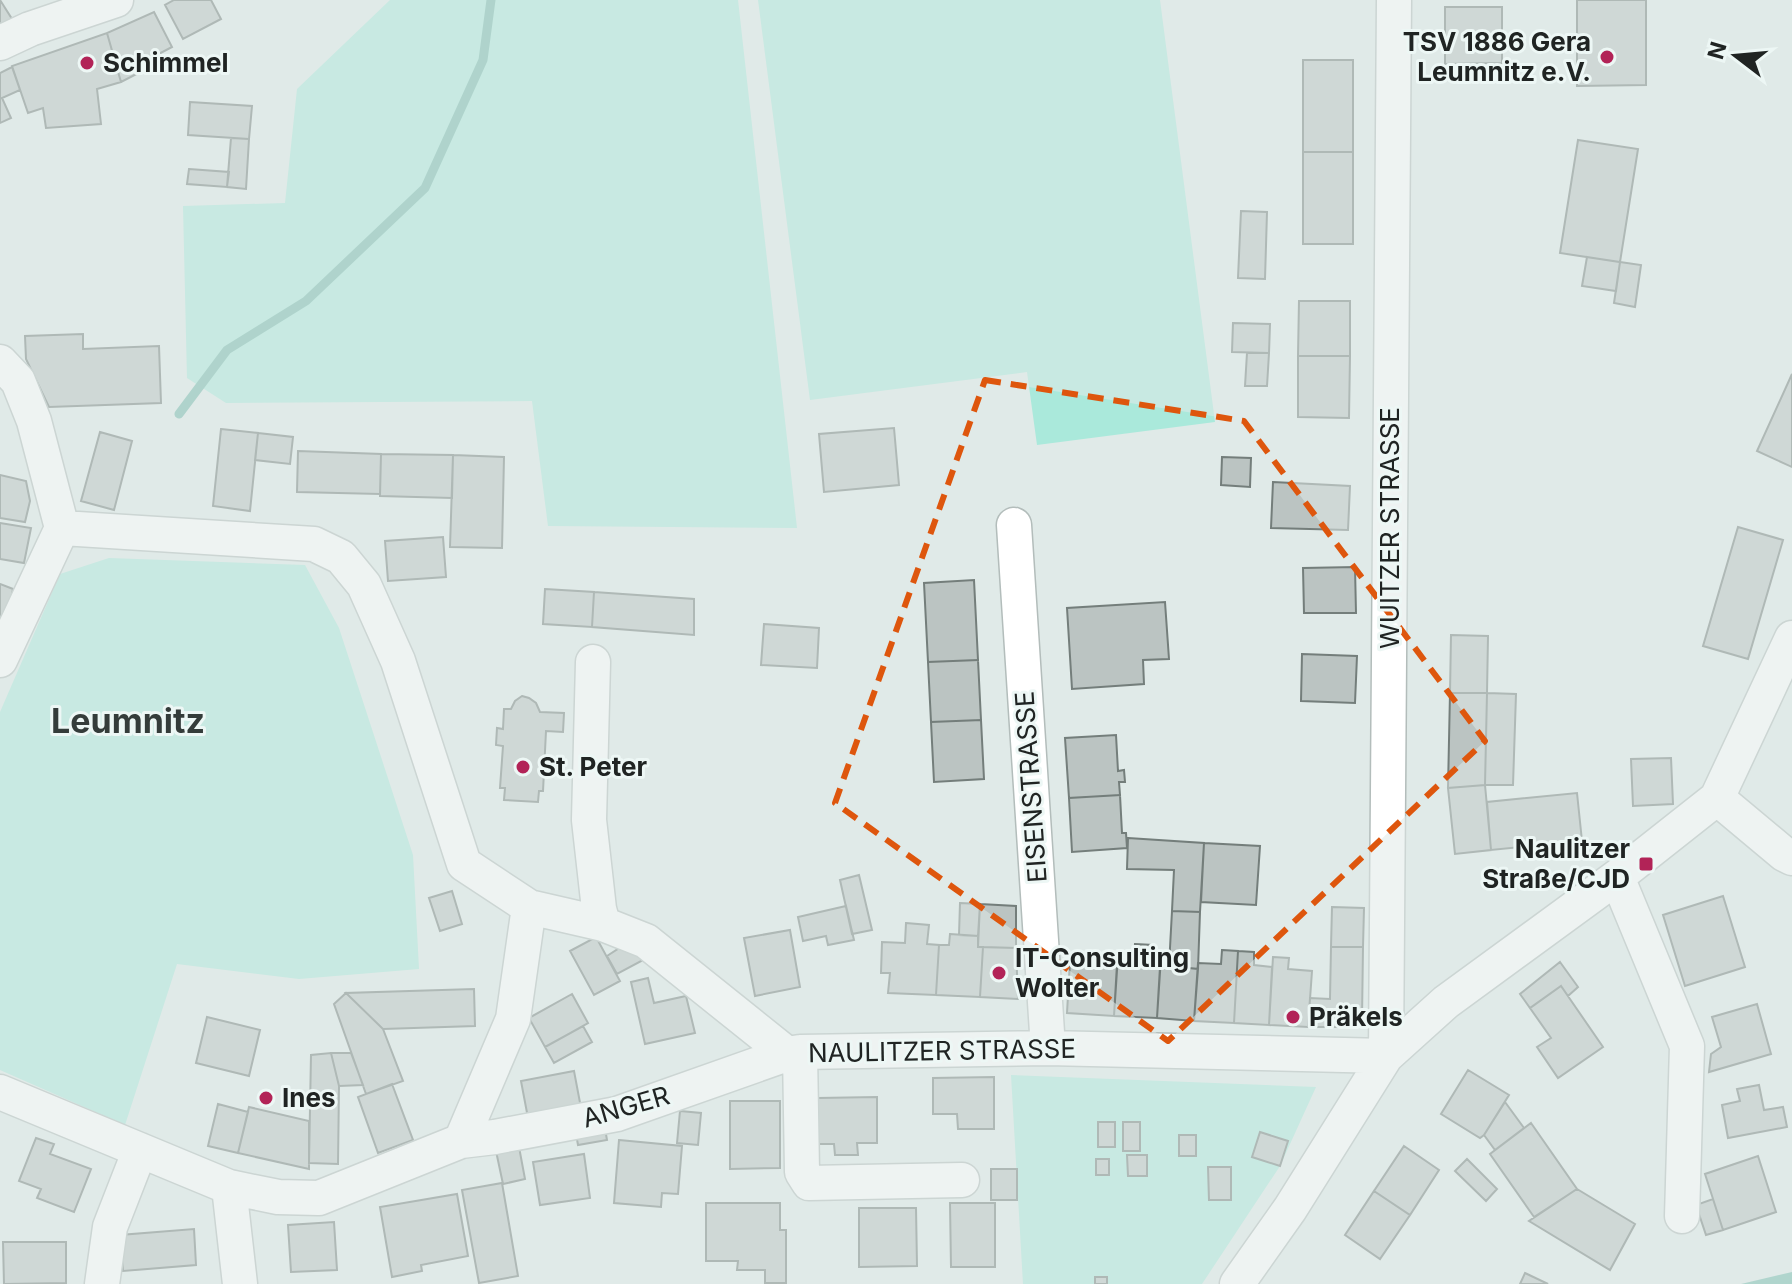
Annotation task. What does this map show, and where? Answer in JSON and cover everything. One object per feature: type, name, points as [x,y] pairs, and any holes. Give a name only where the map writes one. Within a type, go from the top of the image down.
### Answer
[{"type":"street","points":[[19,24],[116,0]]},
{"type":"street","name":"WUITZER STRASSE","points":[[1386,1056],[1394,0]]},
{"type":"street","points":[[0,362],[18,381],[34,421],[62,528],[0,660]]},
{"type":"street","name":"EISENSTRASSE","points":[[1014,525],[1048,1048]]},
{"type":"street","name":"NAULITZER STRASSE","points":[[62,528],[314,544],[341,557],[364,585],[398,661],[464,864],[529,907],[603,924],[646,941],[794,1053],[1048,1048],[1386,1056]]},
{"type":"street","points":[[1237,1284],[1290,1209],[1386,1056],[1446,1002],[1617,877],[1717,798],[1792,638]]},
{"type":"street","points":[[593,662],[589,820],[603,924]]},
{"type":"street","points":[[1717,798],[1792,858]]},
{"type":"street","points":[[1617,877],[1687,1046],[1682,1216]]},
{"type":"street","points":[[461,1141],[513,1019],[529,907]]},
{"type":"street","points":[[794,1053],[802,1172],[809,1183],[962,1180]]},
{"type":"street","name":"ANGER","points":[[0,1092],[229,1187],[278,1197],[319,1198],[461,1141],[617,1114],[794,1053]]},
{"type":"street","points":[[102,1284],[110,1227],[140,1150]]},
{"type":"street","points":[[229,1187],[240,1284]]},
{"type":"highlighted area","points":[[985,380],[1244,421],[1485,741],[1168,1041],[835,803]]},
{"type":"green space","points":[[390,0],[738,0],[797,528],[548,526],[532,401],[226,403],[187,378],[183,206],[285,203],[297,89]]},
{"type":"green space","points":[[758,0],[1160,0],[1215,422],[1037,445],[1027,372],[810,400]]},
{"type":"green space","points":[[109,558],[305,565],[339,628],[413,855],[419,969],[299,979],[177,964],[125,1125],[0,1070],[0,712],[60,574]]},
{"type":"green space","points":[[1011,1075],[1316,1087],[1280,1166],[1202,1284],[1023,1284]]},
{"type":"green space","points":[[1792,1272],[1792,1284],[1741,1284]]},
{"type":"building","points":[[0,0],[12,19],[0,26]]},
{"type":"building","points":[[174,0],[211,0],[221,19],[183,39],[165,5]]},
{"type":"building","points":[[1577,0],[1646,0],[1646,85],[1577,86]]},
{"type":"building","points":[[1445,7],[1502,7],[1502,63],[1445,64]]},
{"type":"building","points":[[154,12],[172,47],[151,58],[154,65],[121,82],[107,33]]},
{"type":"building","points":[[107,33],[121,82],[97,89],[101,124],[46,128],[43,108],[28,113],[12,66]]},
{"type":"building","points":[[1303,60],[1353,60],[1353,152],[1303,152]]},
{"type":"building","points":[[12,67],[20,90],[2,98],[11,118],[0,123],[0,73]]},
{"type":"building","points":[[190,102],[252,106],[249,139],[188,135]]},
{"type":"building","points":[[231,138],[249,139],[246,189],[227,187]]},
{"type":"building","points":[[1578,140],[1638,149],[1620,262],[1560,253]]},
{"type":"building","points":[[1303,152],[1353,152],[1353,244],[1303,244]]},
{"type":"building","points":[[189,169],[229,172],[227,187],[187,184]]},
{"type":"building","points":[[1241,211],[1267,212],[1265,279],[1238,278]]},
{"type":"building","points":[[1587,257],[1620,262],[1616,291],[1582,286]]},
{"type":"building","points":[[1620,262],[1641,265],[1635,307],[1614,303]]},
{"type":"building","points":[[1299,301],[1350,301],[1350,356],[1298,356]]},
{"type":"building","points":[[1233,323],[1270,324],[1269,353],[1232,352]]},
{"type":"building","points":[[83,334],[83,349],[159,346],[161,403],[49,407],[26,359],[25,336]]},
{"type":"building","points":[[1247,353],[1269,353],[1267,386],[1245,386]]},
{"type":"building","points":[[1298,356],[1350,356],[1349,418],[1298,417]]},
{"type":"building","points":[[1792,374],[1792,467],[1757,451]]},
{"type":"building","points":[[894,428],[899,485],[824,492],[819,434]]},
{"type":"building","points":[[221,429],[258,433],[250,511],[213,506]]},
{"type":"building","points":[[100,432],[132,441],[114,510],[81,501]]},
{"type":"building","points":[[258,433],[293,437],[290,464],[255,460]]},
{"type":"building","points":[[298,451],[381,454],[380,494],[297,492]]},
{"type":"building","points":[[381,454],[453,455],[452,498],[380,496]]},
{"type":"building","points":[[453,455],[504,457],[502,548],[450,547]]},
{"type":"building","points":[[1222,457],[1251,458],[1250,487],[1221,485]]},
{"type":"building","points":[[0,475],[26,481],[30,501],[25,522],[0,518]]},
{"type":"building","points":[[1273,482],[1350,486],[1348,530],[1271,528]]},
{"type":"building","points":[[0,523],[31,528],[24,563],[0,559]]},
{"type":"building","points":[[1738,527],[1783,540],[1748,659],[1703,646]]},
{"type":"building","points":[[443,537],[446,577],[388,581],[385,541]]},
{"type":"building","points":[[1355,567],[1356,613],[1304,613],[1303,568]]},
{"type":"building","points":[[974,580],[978,660],[928,662],[924,583]]},
{"type":"building","points":[[0,584],[13,589],[0,632]]},
{"type":"building","points":[[545,589],[594,592],[592,627],[543,624]]},
{"type":"building","points":[[594,592],[694,599],[694,635],[592,627]]},
{"type":"building","points":[[1165,602],[1169,659],[1143,660],[1144,684],[1072,689],[1067,608]]},
{"type":"building","points":[[764,624],[819,628],[817,668],[761,665]]},
{"type":"building","points":[[1451,635],[1488,636],[1487,693],[1450,693]]},
{"type":"building","points":[[1302,654],[1357,656],[1355,703],[1301,701]]},
{"type":"building","points":[[978,660],[981,720],[931,722],[928,662]]},
{"type":"building","points":[[1450,693],[1487,693],[1485,785],[1448,788]]},
{"type":"building","points":[[1487,693],[1516,694],[1513,785],[1485,785]]},
{"type":"building","name":"St. Peter","points":[[522,696],[536,703],[540,712],[564,713],[563,732],[546,731],[543,791],[539,791],[538,802],[504,800],[505,788],[500,788],[503,746],[496,745],[497,728],[503,729],[504,709],[511,709]]},
{"type":"building","points":[[981,720],[984,779],[934,782],[931,722]]},
{"type":"building","points":[[1116,735],[1118,771],[1124,770],[1125,782],[1119,782],[1120,795],[1069,798],[1065,738]]},
{"type":"building","points":[[1671,758],[1673,804],[1633,806],[1631,759]]},
{"type":"building","points":[[1485,785],[1491,850],[1455,854],[1448,788]]},
{"type":"building","points":[[1577,793],[1582,841],[1491,850],[1487,802]]},
{"type":"building","points":[[1120,795],[1122,833],[1126,833],[1127,848],[1072,852],[1069,798]]},
{"type":"building","points":[[1128,838],[1204,843],[1200,912],[1172,911],[1174,870],[1127,869]]},
{"type":"building","points":[[1204,843],[1260,846],[1256,905],[1201,902]]},
{"type":"building","points":[[859,875],[872,930],[852,934],[840,880]]},
{"type":"building","points":[[452,891],[462,924],[440,931],[429,898]]},
{"type":"building","points":[[1723,896],[1745,967],[1685,986],[1663,915]]},
{"type":"building","points":[[960,903],[980,904],[978,936],[959,935]]},
{"type":"building","points":[[980,904],[1016,906],[1016,948],[978,947]]},
{"type":"building","points":[[846,906],[854,940],[828,945],[826,936],[803,941],[798,917]]},
{"type":"building","points":[[1332,907],[1364,908],[1363,947],[1331,947]]},
{"type":"building","points":[[1172,911],[1200,912],[1198,969],[1169,966]]},
{"type":"building","points":[[906,923],[929,925],[927,944],[939,945],[936,995],[888,993],[890,973],[881,973],[882,942],[905,943]]},
{"type":"building","points":[[790,930],[800,987],[755,996],[744,938]]},
{"type":"building","points":[[950,934],[978,936],[978,947],[983,947],[980,997],[936,995],[939,945],[949,945]]},
{"type":"building","points":[[596,937],[620,981],[594,995],[570,951]]},
{"type":"building","points":[[1135,944],[1153,945],[1152,956],[1161,957],[1157,1018],[1114,1016],[1118,955],[1134,955]]},
{"type":"building","points":[[621,947],[645,959],[617,974],[607,956]]},
{"type":"building","name":"IT-Consulting Wolter","points":[[983,947],[1016,948],[1018,999],[980,997]]},
{"type":"building","points":[[1331,947],[1363,947],[1362,1018],[1352,1027],[1308,1027],[1310,998],[1330,999]]},
{"type":"building","points":[[1222,950],[1238,951],[1234,1023],[1194,1021],[1198,963],[1221,964]]},
{"type":"building","points":[[1238,951],[1254,952],[1254,965],[1272,967],[1269,1025],[1234,1023]]},
{"type":"building","points":[[1273,957],[1289,958],[1288,969],[1312,971],[1308,1027],[1269,1025]]},
{"type":"building","points":[[1070,961],[1117,964],[1114,1016],[1067,1013]]},
{"type":"building","points":[[1560,962],[1578,987],[1568,996],[1561,986],[1530,1008],[1520,994]]},
{"type":"building","points":[[1160,967],[1198,969],[1194,1021],[1157,1018]]},
{"type":"building","points":[[648,978],[654,1003],[686,996],[695,1033],[645,1044],[631,982]]},
{"type":"building","points":[[1561,986],[1603,1047],[1558,1078],[1537,1047],[1551,1038],[1530,1008]]},
{"type":"building","points":[[474,989],[475,1026],[383,1029],[346,993]]},
{"type":"building","points":[[346,993],[383,1029],[403,1081],[366,1094],[334,1004]]},
{"type":"building","points":[[572,994],[588,1023],[545,1047],[529,1018]]},
{"type":"building","points":[[1757,1004],[1771,1054],[1709,1072],[1711,1054],[1721,1047],[1712,1017]]},
{"type":"building","points":[[207,1017],[260,1030],[249,1076],[196,1063]]},
{"type":"building","points":[[583,1026],[592,1042],[554,1063],[545,1047]]},
{"type":"building","points":[[331,1053],[351,1053],[363,1085],[339,1086]]},
{"type":"building","points":[[331,1053],[339,1086],[338,1164],[309,1163],[311,1055]]},
{"type":"building","points":[[1468,1070],[1509,1095],[1480,1138],[1441,1114]]},
{"type":"building","points":[[574,1071],[581,1108],[528,1118],[521,1081]]},
{"type":"building","points":[[994,1077],[994,1129],[958,1129],[957,1114],[933,1114],[933,1078]]},
{"type":"building","points":[[392,1084],[413,1140],[378,1153],[358,1097]]},
{"type":"building","points":[[1759,1085],[1764,1110],[1783,1107],[1787,1127],[1728,1138],[1722,1105],[1740,1101],[1737,1089]]},
{"type":"building","points":[[877,1097],[877,1143],[857,1143],[858,1155],[835,1155],[834,1144],[818,1144],[818,1098]]},
{"type":"building","points":[[730,1101],[780,1101],[780,1168],[730,1169]]},
{"type":"building","points":[[1505,1102],[1524,1128],[1495,1150],[1484,1135]]},
{"type":"building","points":[[218,1104],[248,1112],[238,1153],[208,1146]]},
{"type":"building","points":[[249,1107],[309,1121],[309,1169],[238,1153]]},
{"type":"building","points":[[680,1111],[701,1113],[698,1145],[677,1143]]},
{"type":"building","points":[[1098,1122],[1115,1122],[1115,1147],[1098,1147]]},
{"type":"building","points":[[1123,1122],[1140,1122],[1140,1151],[1123,1151]]},
{"type":"building","points":[[604,1123],[607,1140],[578,1145],[575,1128]]},
{"type":"building","points":[[1531,1123],[1577,1189],[1534,1217],[1490,1154]]},
{"type":"building","points":[[1260,1132],[1288,1141],[1280,1166],[1252,1157]]},
{"type":"building","points":[[1179,1135],[1196,1135],[1196,1156],[1179,1156]]},
{"type":"building","points":[[36,1138],[54,1144],[50,1154],[91,1169],[74,1212],[37,1198],[41,1189],[19,1181]]},
{"type":"building","points":[[619,1140],[682,1146],[678,1194],[662,1193],[661,1207],[614,1203]]},
{"type":"building","points":[[1404,1146],[1439,1170],[1410,1215],[1374,1191]]},
{"type":"building","points":[[519,1147],[525,1179],[503,1184],[496,1151]]},
{"type":"building","points":[[584,1154],[590,1198],[540,1205],[533,1162]]},
{"type":"building","points":[[1127,1155],[1147,1155],[1147,1176],[1128,1176]]},
{"type":"building","points":[[1758,1156],[1776,1212],[1723,1230],[1705,1174]]},
{"type":"building","points":[[1096,1159],[1109,1159],[1109,1175],[1096,1175]]},
{"type":"building","points":[[1467,1159],[1497,1189],[1486,1201],[1455,1171]]},
{"type":"building","points":[[1208,1167],[1231,1167],[1231,1200],[1209,1200]]},
{"type":"building","points":[[991,1169],[1017,1169],[1017,1200],[991,1200]]},
{"type":"building","points":[[502,1183],[518,1276],[479,1283],[462,1190]]},
{"type":"building","points":[[1577,1189],[1635,1224],[1610,1270],[1529,1221]]},
{"type":"building","points":[[1374,1191],[1410,1215],[1380,1259],[1345,1235]]},
{"type":"building","points":[[457,1194],[468,1256],[421,1265],[422,1271],[392,1277],[380,1207]]},
{"type":"building","points":[[1713,1199],[1723,1230],[1706,1235],[1696,1205]]},
{"type":"building","points":[[706,1203],[780,1203],[780,1230],[786,1230],[786,1283],[765,1283],[765,1270],[737,1270],[738,1261],[706,1261]]},
{"type":"building","points":[[950,1203],[995,1203],[995,1267],[951,1267]]},
{"type":"building","points":[[859,1208],[916,1208],[917,1266],[859,1267]]},
{"type":"building","points":[[334,1222],[337,1270],[291,1272],[288,1225]]},
{"type":"building","points":[[194,1229],[196,1265],[123,1271],[120,1235]]},
{"type":"building","points":[[3,1242],[66,1242],[66,1283],[4,1284]]},
{"type":"building","points":[[1525,1273],[1548,1284],[1520,1284]]},
{"type":"building","points":[[1095,1277],[1107,1277],[1107,1284],[1095,1284]]},
{"type":"waterway","points":[[179,414],[227,350],[306,301],[425,188],[483,60],[491,0]]},
{"type":"place","name":"TSV 1886 Gera Leumnitz e.V.","points":[[1607,57]]},
{"type":"place","name":"Schimmel","points":[[87,63]]},
{"type":"place","name":"St. Peter","points":[[523,767]]},
{"type":"place","name":"Naulitzer Straße/CJD","points":[[1646,864]]},
{"type":"place","name":"IT-Consulting Wolter","points":[[999,973]]},
{"type":"place","name":"Präkels","points":[[1293,1017]]},
{"type":"place","name":"Ines","points":[[266,1098]]},
{"type":"district","name":"Leumnitz","points":[[128,721]]}]
